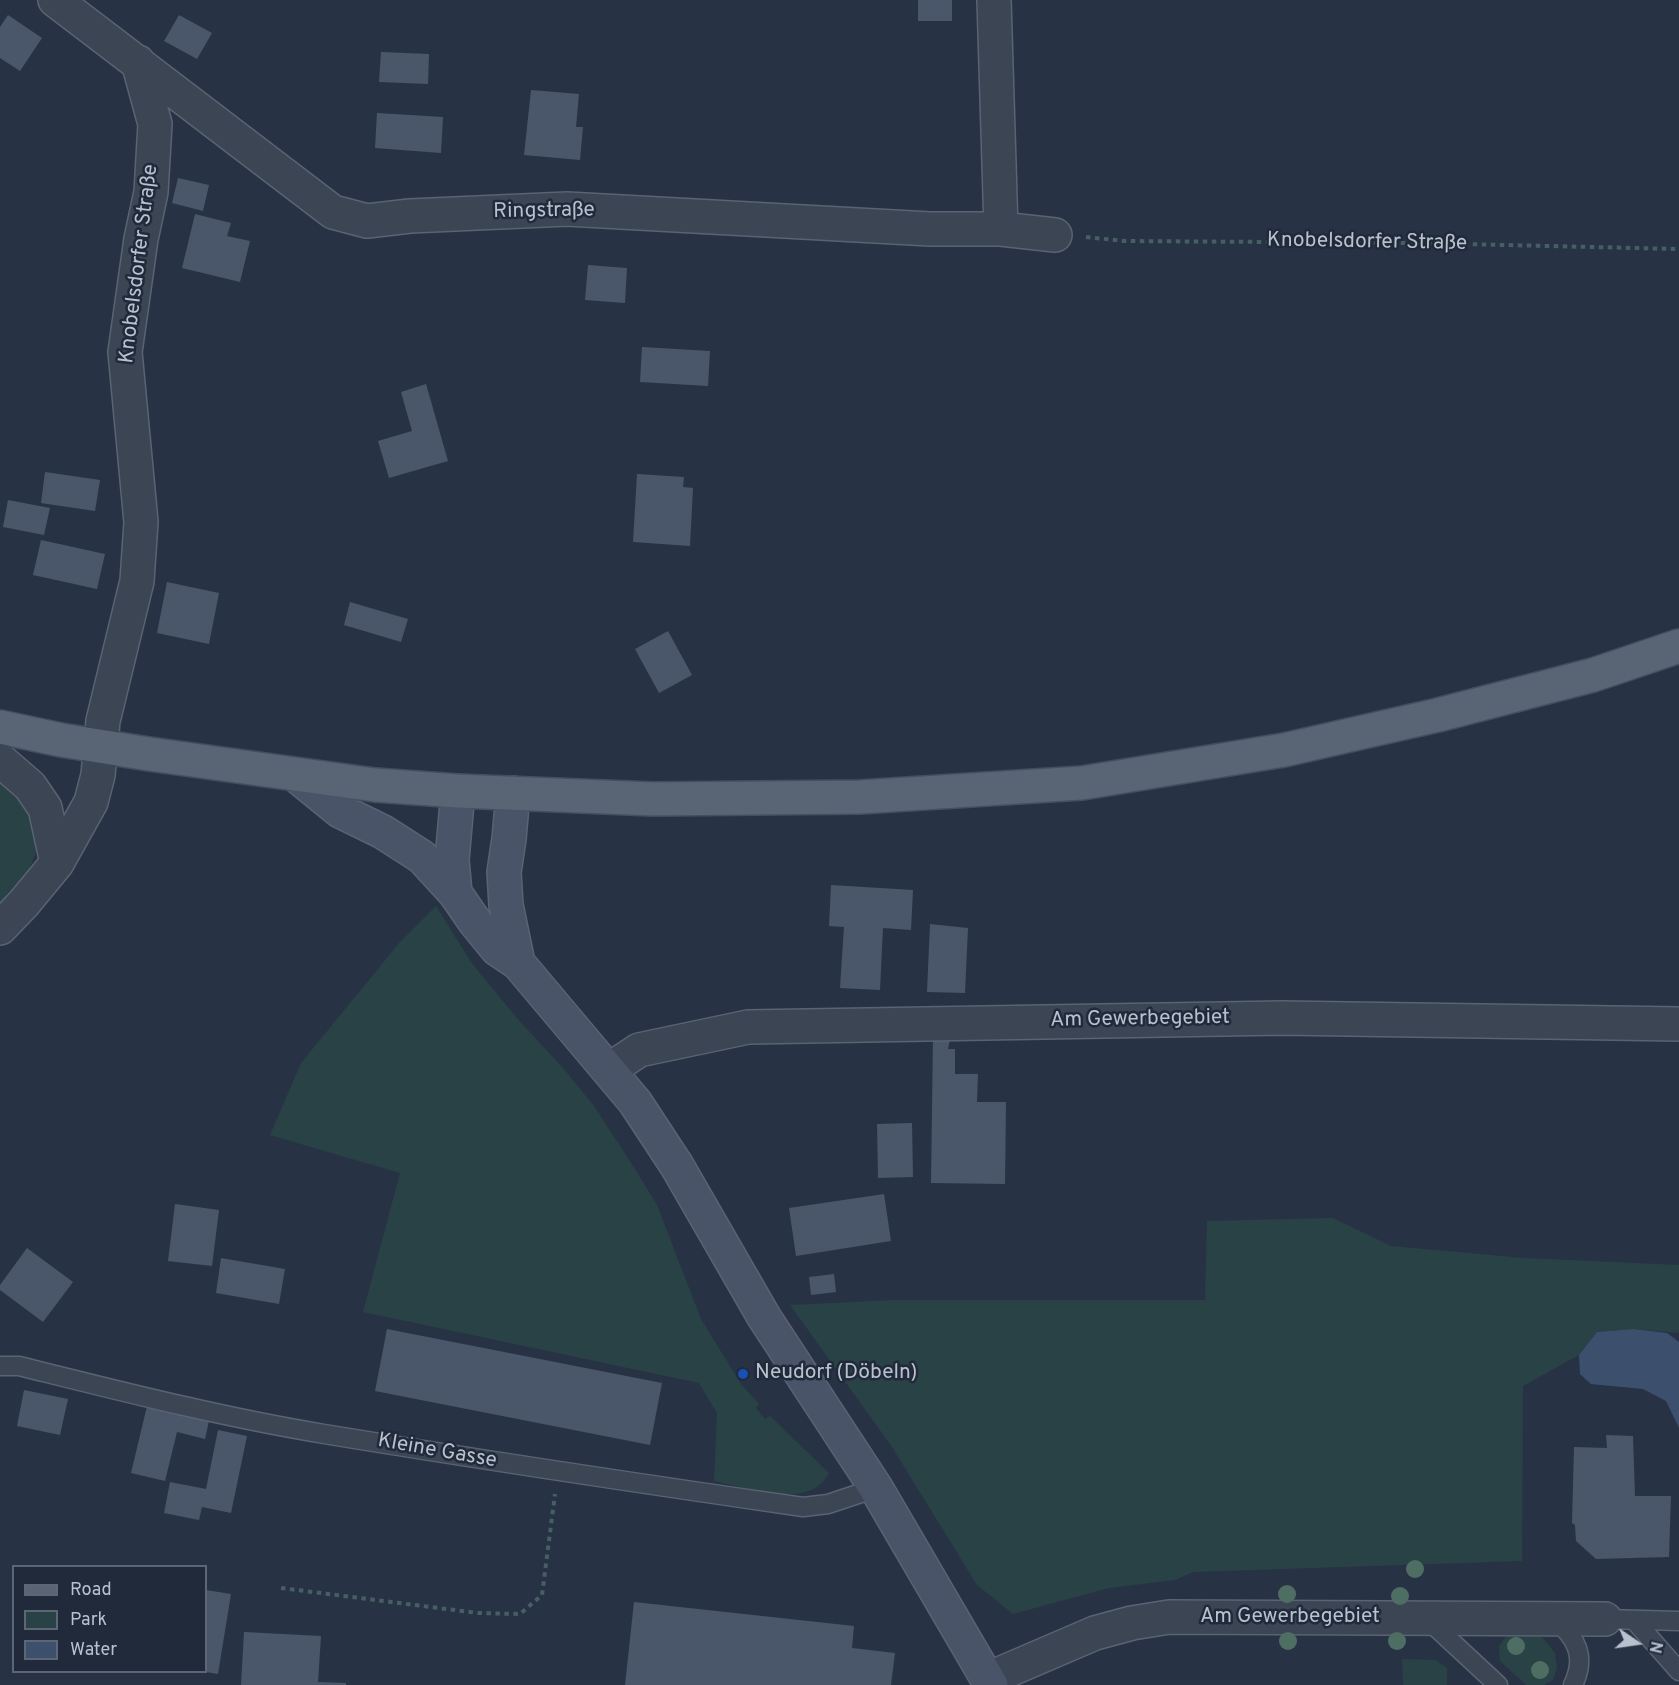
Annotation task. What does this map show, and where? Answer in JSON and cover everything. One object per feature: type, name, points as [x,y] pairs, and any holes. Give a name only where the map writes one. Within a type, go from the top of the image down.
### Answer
[{"type":"main road","points":[[0,727],[101,746],[297,776],[458,791],[653,799],[860,797],[1082,783],[1284,750],[1593,675],[1679,646]]},
{"type":"main road","points":[[297,776],[340,811],[383,832],[422,857],[455,893],[497,949],[518,963],[635,1102],[677,1166],[764,1317],[876,1488],[989,1682]]},
{"type":"main road","points":[[455,893],[452,860],[458,791]]},
{"type":"main road","points":[[513,793],[504,872],[506,905],[518,963]]},
{"type":"street","points":[[55,0],[138,62]]},
{"type":"street","points":[[994,0],[1001,229]]},
{"type":"street","name":"Ringstraße","points":[[138,62],[333,212],[367,221],[410,216],[567,209],[930,229],[1001,229],[1055,235]]},
{"type":"street","name":"Knobelsdorfer Straße","points":[[0,928],[57,863],[91,802],[98,775],[103,721],[137,581],[141,522],[125,352],[141,239],[151,192],[155,124],[138,62]]},
{"type":"street","points":[[0,760],[30,786],[45,808],[57,863]]},
{"type":"street","name":"Am Gewerbegebiet","points":[[609,1070],[639,1050],[748,1027],[1282,1018],[1679,1024]]},
{"type":"street","name":"Am Gewerbegebiet","points":[[989,1682],[1095,1633],[1132,1623],[1169,1617],[1619,1620]]},
{"type":"lane","name":"Kleine Gasse","points":[[0,1366],[19,1366],[179,1405],[312,1431],[559,1473],[803,1507],[828,1504],[876,1488]]},
{"type":"lane","points":[[1426,1618],[1498,1685]]},
{"type":"lane","points":[[1555,1619],[1572,1634],[1579,1654],[1578,1675],[1573,1685]]},
{"type":"lane","points":[[1619,1620],[1679,1622]]},
{"type":"lane","points":[[1619,1620],[1679,1671]]},
{"type":"path","name":"Knobelsdorfer Straße","points":[[1055,235],[1124,241],[1418,243],[1679,249]]},
{"type":"path","points":[[281,1588],[478,1613],[520,1614],[542,1595],[559,1473]]},
{"type":"green space","points":[[0,779],[14,785],[41,825],[35,855],[24,883],[0,907]]},
{"type":"green space","points":[[436,906],[471,962],[594,1106],[657,1205],[701,1319],[741,1384],[759,1404],[756,1408],[765,1419],[770,1416],[829,1473],[820,1485],[808,1491],[777,1494],[714,1481],[717,1413],[699,1383],[363,1312],[400,1173],[270,1135],[301,1063],[400,942]]},
{"type":"green space","points":[[1333,1218],[1391,1246],[1524,1258],[1679,1265],[1679,1333],[1633,1329],[1597,1332],[1579,1355],[1523,1386],[1522,1561],[1193,1572],[1175,1580],[1109,1588],[1013,1614],[977,1585],[892,1447],[790,1305],[894,1300],[1205,1300],[1207,1221]]},
{"type":"green space","points":[[1508,1634],[1542,1637],[1555,1653],[1557,1668],[1553,1680],[1544,1685],[1526,1685],[1500,1661],[1499,1646]]},
{"type":"green space","points":[[1402,1659],[1435,1660],[1447,1668],[1447,1685],[1403,1685]]},
{"type":"water","points":[[1633,1329],[1667,1333],[1679,1342],[1679,1428],[1666,1401],[1643,1389],[1591,1384],[1580,1374],[1579,1355],[1597,1332]]},
{"type":"building","points":[[918,0],[952,0],[952,21],[918,21]]},
{"type":"building","points":[[8,15],[42,38],[20,71],[0,58],[0,27]]},
{"type":"building","points":[[179,15],[212,33],[197,59],[164,41]]},
{"type":"building","points":[[381,52],[429,54],[428,84],[379,82]]},
{"type":"building","points":[[531,90],[579,94],[576,127],[583,127],[580,160],[524,155]]},
{"type":"building","points":[[377,113],[443,117],[441,153],[375,148]]},
{"type":"building","points":[[178,178],[209,185],[203,211],[172,203]]},
{"type":"building","points":[[195,214],[231,223],[227,236],[250,241],[240,282],[182,268]]},
{"type":"building","points":[[588,265],[627,268],[625,303],[585,300]]},
{"type":"building","points":[[642,347],[710,351],[708,386],[640,382]]},
{"type":"building","points":[[426,384],[448,461],[389,478],[378,441],[412,431],[401,392]]},
{"type":"building","points":[[45,472],[100,480],[95,511],[41,503]]},
{"type":"building","points":[[637,474],[684,477],[683,487],[693,488],[690,546],[633,542]]},
{"type":"building","points":[[8,500],[50,508],[44,535],[3,527]]},
{"type":"building","points":[[41,540],[105,554],[97,589],[33,575]]},
{"type":"building","points":[[167,582],[219,593],[209,644],[157,633]]},
{"type":"building","points":[[350,602],[408,619],[401,642],[344,625]]},
{"type":"building","points":[[668,631],[692,675],[659,693],[635,649]]},
{"type":"building","points":[[831,885],[913,890],[911,930],[883,928],[880,990],[840,988],[844,927],[829,926]]},
{"type":"building","points":[[930,924],[968,928],[965,993],[927,992]]},
{"type":"building","points":[[933,1035],[951,1035],[948,1049],[955,1049],[955,1074],[978,1074],[977,1102],[1006,1102],[1005,1184],[931,1183]]},
{"type":"building","points":[[912,1123],[913,1177],[878,1178],[877,1124]]},
{"type":"building","points":[[884,1194],[891,1241],[796,1256],[789,1208]]},
{"type":"building","points":[[175,1204],[219,1210],[212,1266],[168,1261]]},
{"type":"building","points":[[27,1248],[73,1282],[43,1322],[0,1290],[0,1285]]},
{"type":"building","points":[[221,1258],[285,1269],[279,1304],[216,1293]]},
{"type":"building","points":[[834,1274],[836,1292],[811,1295],[809,1277]]},
{"type":"building","points":[[387,1329],[662,1383],[650,1445],[375,1391]]},
{"type":"building","points":[[24,1390],[68,1399],[60,1435],[17,1426]]},
{"type":"building","points":[[147,1406],[209,1421],[205,1439],[177,1432],[165,1481],[131,1473]]},
{"type":"building","points":[[218,1430],[247,1436],[231,1513],[202,1507],[199,1520],[164,1513],[170,1482],[206,1489]]},
{"type":"building","points":[[1606,1435],[1633,1436],[1635,1496],[1671,1496],[1669,1557],[1596,1559],[1576,1541],[1575,1525],[1572,1523],[1574,1447],[1607,1448]]},
{"type":"building","points":[[207,1590],[231,1594],[218,1674],[207,1672]]},
{"type":"building","points":[[634,1602],[854,1626],[852,1648],[895,1653],[891,1685],[625,1685]]},
{"type":"building","points":[[244,1632],[321,1636],[318,1682],[346,1683],[346,1685],[241,1685]]},
{"type":"place","name":"Neudorf (Döbeln)","points":[[743,1374]]}]
